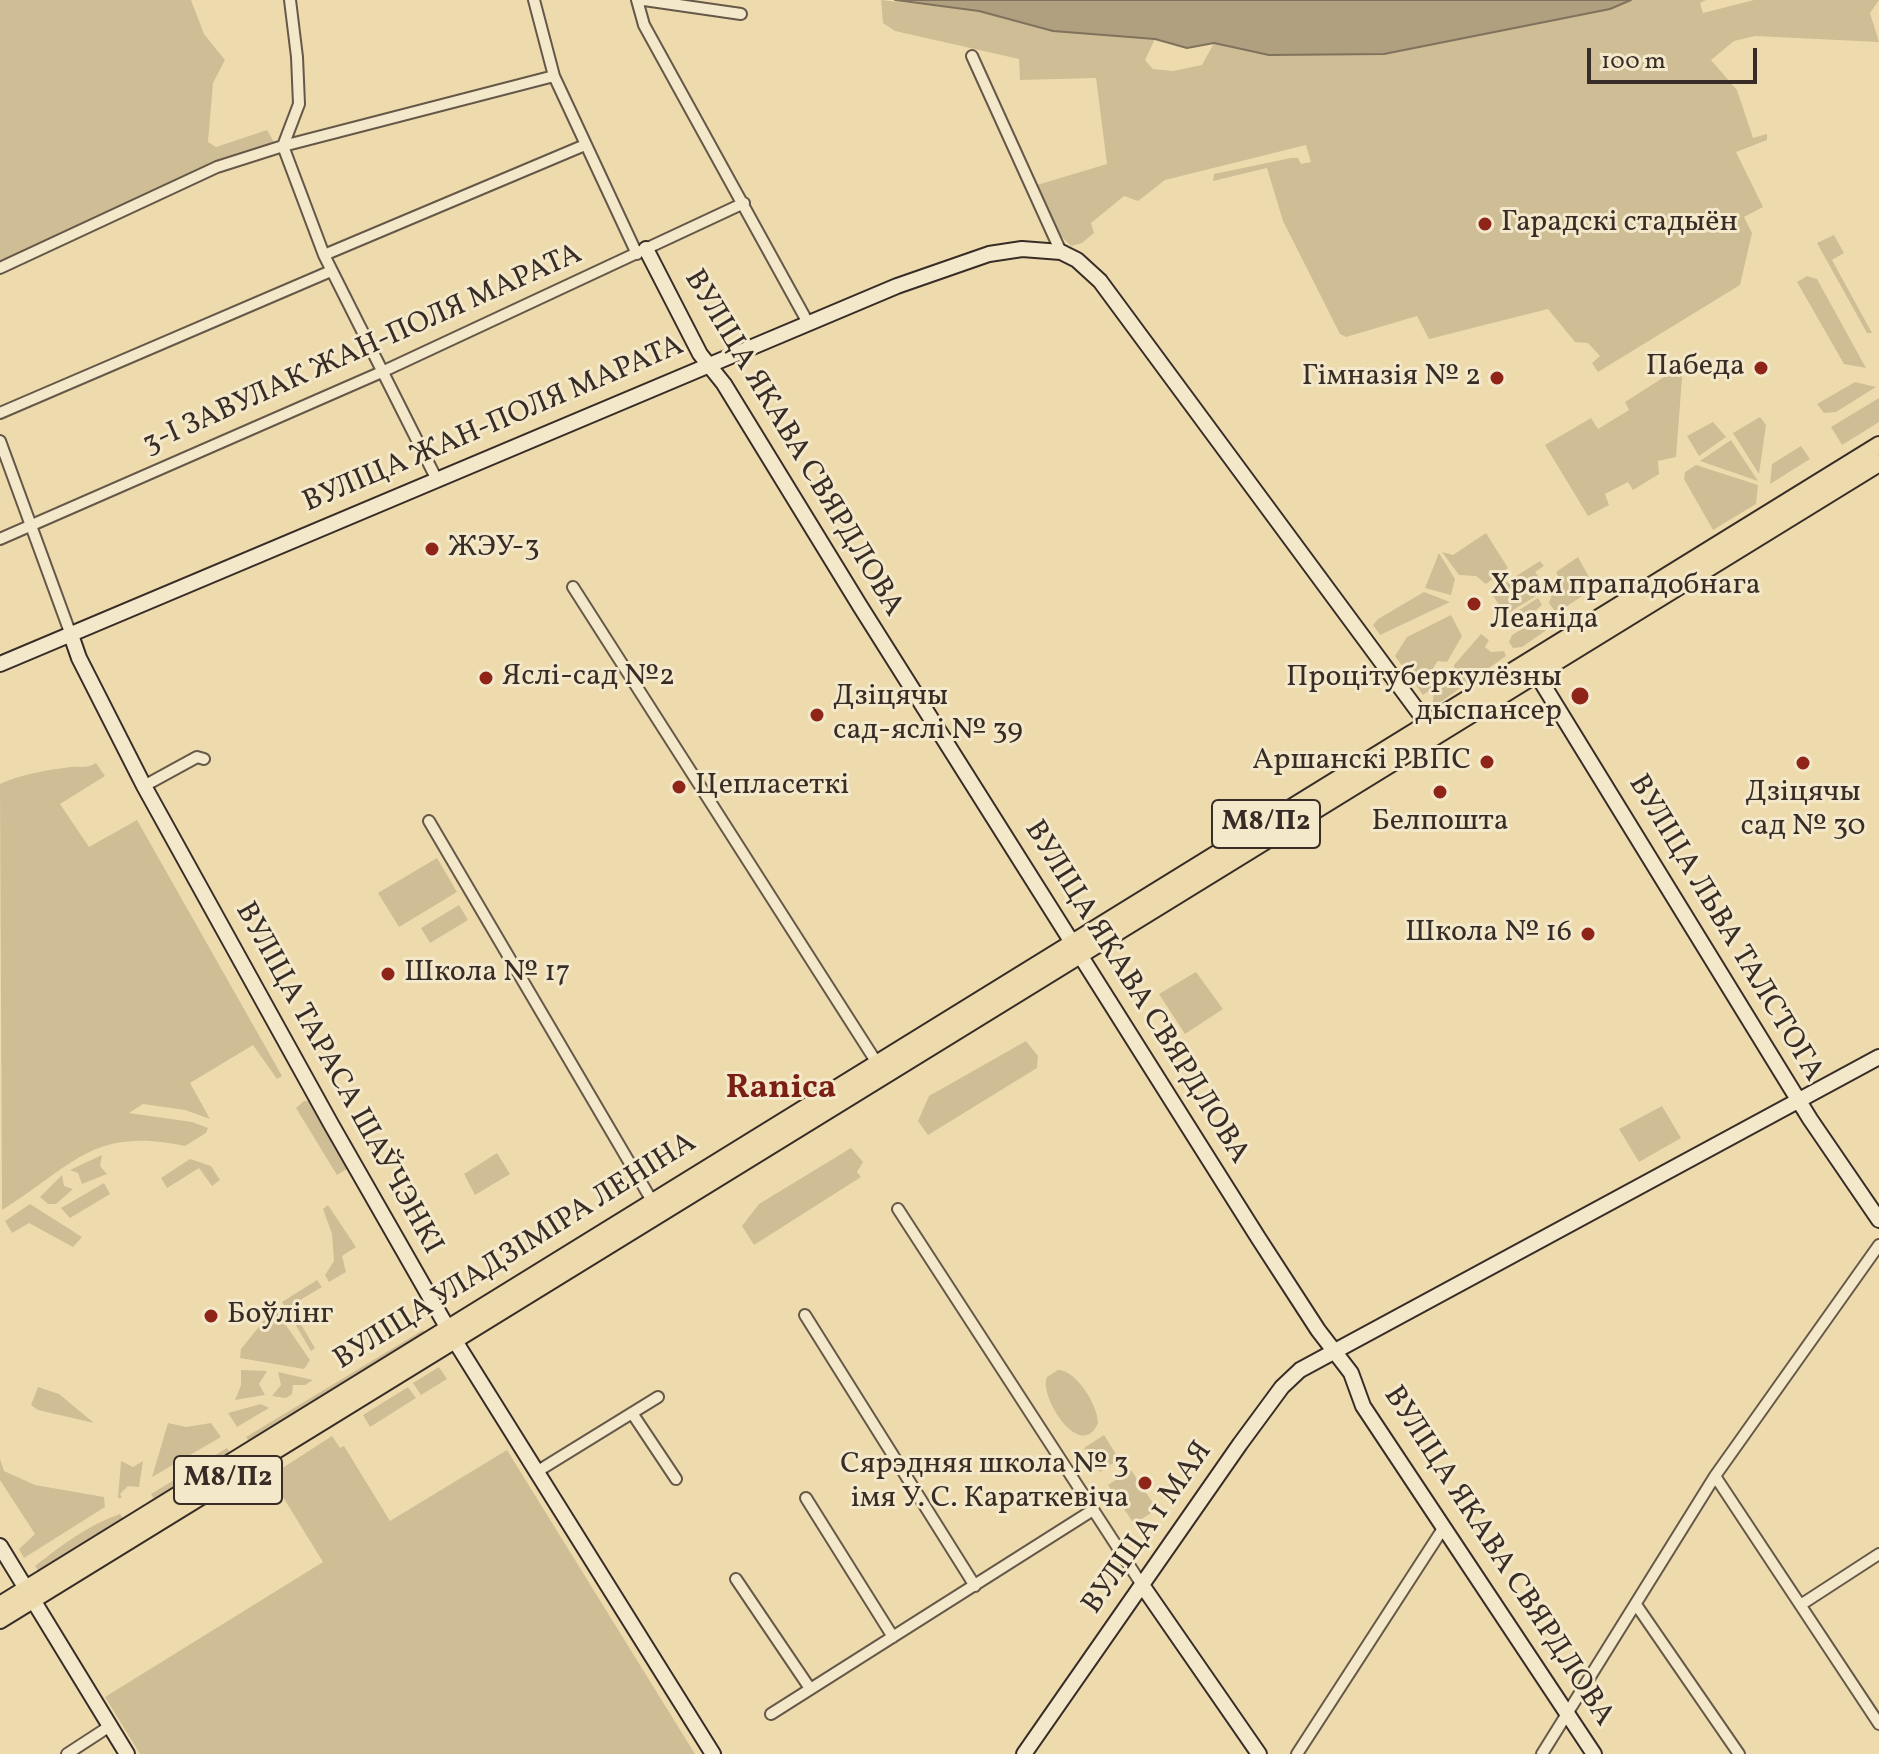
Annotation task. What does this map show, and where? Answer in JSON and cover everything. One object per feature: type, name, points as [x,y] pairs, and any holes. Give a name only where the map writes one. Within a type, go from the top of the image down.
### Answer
[{"type":"main road","name":"ВУЛІЦА УЛАДЗІМІРА ЛЕНІНА","points":[[0,1620],[28,1595],[1432,731],[1879,445]]},
{"type":"main road","name":"ВУЛІЦА УЛАДЗІМІРА ЛЕНІНА","points":[[1533,668],[1879,463]]},
{"type":"main road","name":"ВУЛІЦА УЛАДЗІМІРА ЛЕНІНА","points":[[656,1208],[877,1063],[1077,948]]},
{"type":"main road","name":"ВУЛІЦА УЛАДЗІМІРА ЛЕНІНА","points":[[0,1605],[28,1595]]},
{"type":"street","points":[[290,0],[299,104],[283,146],[331,271],[436,478]]},
{"type":"street","name":"ВУЛІЦА ЯКАВА СВЯРДЛОВА","points":[[534,0],[554,76],[585,145],[642,252],[708,364],[1333,1350],[1351,1373],[1363,1406],[1594,1754]]},
{"type":"street","points":[[637,0],[644,25],[807,321]]},
{"type":"street","points":[[644,0],[741,14]]},
{"type":"street","points":[[972,56],[1061,252],[1077,260],[1100,281],[1432,731]]},
{"type":"street","points":[[0,268],[217,167],[283,146],[554,76]]},
{"type":"street","points":[[324,255],[585,145]]},
{"type":"street","name":"3-І ЗАВУЛАК ЖАН-ПОЛЯ МАРАТА","points":[[0,539],[384,371],[744,203]]},
{"type":"street","name":"ВУЛІЦА ЖАН-ПОЛЯ МАРАТА","points":[[0,664],[807,321],[989,254],[1022,249],[1061,252]]},
{"type":"street","points":[[0,413],[331,271]]},
{"type":"street","name":"ВУЛІЦА ТАРАСА ШАЎЧЭНКІ","points":[[0,441],[79,658],[144,786],[279,1033],[452,1335],[713,1754]]},
{"type":"street","points":[[573,587],[877,1063]]},
{"type":"street","name":"ВУЛІЦА ЛЬВА ТАЛСТОГА","points":[[1533,668],[1798,1100],[1879,1220]]},
{"type":"street","points":[[144,786],[197,757],[204,759]]},
{"type":"street","points":[[429,821],[656,1208]]},
{"type":"street","name":"ВУЛІЦА 1 МАЯ","points":[[1024,1754],[1282,1387],[1300,1370],[1879,1057]]},
{"type":"street","points":[[898,1209],[1142,1585],[1259,1754]]},
{"type":"street","points":[[1542,1754],[1637,1606],[1715,1476],[1879,1245]]},
{"type":"street","points":[[805,1315],[975,1586]]},
{"type":"street","points":[[538,1471],[658,1397]]},
{"type":"street","points":[[632,1413],[676,1479]]},
{"type":"street","points":[[1715,1476],[1875,1709],[1879,1724]]},
{"type":"street","points":[[806,1498],[893,1637]]},
{"type":"street","points":[[771,1714],[809,1687],[1093,1510]]},
{"type":"street","points":[[1297,1754],[1444,1527]]},
{"type":"street","points":[[0,1546],[127,1754]]},
{"type":"street","points":[[1802,1604],[1879,1554]]},
{"type":"street","points":[[736,1579],[809,1687]]},
{"type":"street","points":[[1637,1606],[1739,1754]]},
{"type":"street","points":[[67,1754],[110,1726]]},
{"type":"shaded area","points":[[0,0],[191,0],[204,34],[225,60],[213,83],[208,142],[216,147],[267,130],[274,142],[205,167],[0,261]]},
{"type":"shaded area","points":[[881,0],[979,11],[1053,31],[1155,39],[1145,60],[1153,69],[1173,71],[1202,65],[1214,43],[1269,55],[1484,33],[1610,9],[1631,0],[1706,0],[1700,3],[1703,13],[1754,0],[1879,0],[1870,13],[1879,42],[1755,36],[1734,41],[1711,60],[1737,90],[1753,138],[1767,134],[1767,140],[1736,152],[1763,207],[1744,217],[1752,233],[1740,285],[1598,372],[1592,363],[1600,356],[1588,343],[1575,342],[1548,309],[1429,339],[1417,316],[1346,337],[1340,334],[1283,221],[1267,168],[1213,181],[1214,174],[1291,158],[1298,158],[1301,164],[1311,162],[1306,145],[1165,180],[1138,201],[1124,196],[1091,223],[1094,233],[1082,243],[1071,246],[1061,236],[1037,185],[1107,164],[1096,78],[1020,80],[1019,59],[895,31],[883,23]]},
{"type":"shaded area","points":[[895,0],[1631,0],[1610,9],[1384,54],[1269,55],[1214,43],[1187,48],[1155,39],[1053,31],[979,11]]},
{"type":"shaded area","points":[[1834,235],[1844,253],[1832,260],[1872,333],[1867,333],[1817,243]]},
{"type":"shaded area","points":[[1807,276],[1817,279],[1866,368],[1844,364],[1797,282]]},
{"type":"shaded area","points":[[1683,365],[1676,457],[1658,461],[1659,474],[1633,490],[1628,482],[1605,494],[1609,505],[1588,516],[1545,445],[1591,418],[1598,429],[1629,410],[1625,402]]},
{"type":"shaded area","points":[[1855,382],[1876,387],[1836,412],[1824,413],[1817,404]]},
{"type":"shaded area","points":[[1879,398],[1879,422],[1842,445],[1831,427]]},
{"type":"shaded area","points":[[1760,417],[1766,425],[1759,474],[1733,433]]},
{"type":"shaded area","points":[[1713,422],[1726,437],[1699,456],[1687,436]]},
{"type":"shaded area","points":[[1731,440],[1758,481],[1700,461]]},
{"type":"shaded area","points":[[1801,446],[1810,459],[1770,484],[1772,464]]},
{"type":"shaded area","points":[[1696,465],[1758,485],[1756,504],[1713,530],[1684,479],[1685,472]]},
{"type":"shaded area","points":[[1486,533],[1508,568],[1486,584],[1476,576],[1459,575],[1442,552],[1453,555]]},
{"type":"shaded area","points":[[1439,553],[1455,579],[1451,595],[1425,588]]},
{"type":"shaded area","points":[[1578,557],[1595,588],[1556,613],[1549,603],[1558,576],[1556,572]]},
{"type":"shaded area","points":[[1540,561],[1544,566],[1535,572],[1540,579],[1535,582],[1539,588],[1534,592],[1536,596],[1505,615],[1491,592]]},
{"type":"shaded area","points":[[1424,592],[1450,602],[1380,635],[1373,625],[1378,619]]},
{"type":"shaded area","points":[[1538,598],[1542,605],[1524,621],[1514,628],[1501,630],[1497,624]]},
{"type":"shaded area","points":[[1451,615],[1462,636],[1447,662],[1438,661],[1436,664],[1431,677],[1433,688],[1423,695],[1395,656],[1407,637]]},
{"type":"shaded area","points":[[1544,616],[1551,627],[1522,647],[1513,648],[1509,642],[1512,635]]},
{"type":"shaded area","points":[[1481,634],[1489,640],[1485,647],[1491,652],[1504,651],[1506,656],[1432,708],[1434,692],[1455,682],[1454,665]]},
{"type":"shaded area","points":[[96,763],[105,776],[60,804],[89,847],[137,820],[282,1076],[277,1079],[253,1045],[190,1083],[210,1119],[185,1110],[143,1104],[129,1113],[192,1122],[208,1128],[206,1133],[185,1146],[127,1141],[105,1146],[67,1165],[2,1210],[0,784],[35,773]]},
{"type":"shaded area","points":[[437,858],[457,892],[399,927],[378,893]]},
{"type":"shaded area","points":[[459,905],[468,920],[430,943],[421,928]]},
{"type":"shaded area","points":[[1196,972],[1223,1009],[1185,1034],[1159,994]]},
{"type":"shaded area","points":[[1026,1041],[1038,1056],[1037,1068],[928,1135],[918,1121],[929,1096]]},
{"type":"shaded area","points":[[304,1101],[311,1101],[350,1167],[337,1175],[296,1108]]},
{"type":"shaded area","points":[[1662,1106],[1681,1138],[1639,1162],[1619,1129]]},
{"type":"shaded area","points":[[851,1148],[863,1162],[857,1172],[861,1177],[754,1245],[742,1226],[759,1204]]},
{"type":"shaded area","points":[[497,1153],[510,1174],[475,1195],[464,1174]]},
{"type":"shaded area","points":[[102,1155],[100,1166],[107,1174],[82,1184],[78,1173],[70,1170]]},
{"type":"shaded area","points":[[190,1159],[211,1166],[220,1180],[212,1186],[199,1168],[167,1188],[161,1178]]},
{"type":"shaded area","points":[[62,1175],[64,1186],[73,1189],[56,1204],[48,1204],[40,1197]]},
{"type":"shaded area","points":[[104,1183],[110,1194],[70,1218],[61,1208]]},
{"type":"shaded area","points":[[30,1204],[82,1237],[73,1247],[29,1223],[12,1233],[5,1221]]},
{"type":"shaded area","points":[[328,1205],[356,1247],[342,1256],[346,1272],[329,1282],[325,1275],[334,1261],[332,1234],[323,1209]]},
{"type":"shaded area","points":[[317,1280],[322,1287],[290,1306],[315,1348],[311,1351],[282,1302]]},
{"type":"shaded area","points":[[274,1308],[310,1360],[304,1369],[240,1358],[241,1349]]},
{"type":"shaded area","points":[[423,1330],[427,1336],[250,1443],[246,1437]]},
{"type":"shaded area","points":[[439,1367],[447,1379],[421,1395],[413,1383]]},
{"type":"shaded area","points":[[241,1370],[267,1371],[259,1384],[265,1395],[235,1400],[241,1385]]},
{"type":"shaded area","points":[[1058,1370],[1079,1382],[1090,1398],[1098,1423],[1091,1433],[1082,1435],[1072,1431],[1055,1410],[1046,1386],[1047,1377]]},
{"type":"shaded area","points":[[278,1372],[313,1380],[305,1385],[293,1385],[292,1394],[286,1398],[272,1396],[281,1385]]},
{"type":"shaded area","points":[[38,1387],[59,1394],[94,1423],[38,1410],[31,1405]]},
{"type":"shaded area","points":[[408,1387],[416,1398],[370,1427],[363,1415]]},
{"type":"shaded area","points":[[261,1404],[269,1408],[237,1427],[228,1413]]},
{"type":"shaded area","points":[[168,1423],[186,1427],[211,1423],[221,1437],[152,1477]]},
{"type":"shaded area","points":[[1104,1435],[1119,1459],[1100,1472],[1084,1448]]},
{"type":"shaded area","points":[[332,1436],[340,1448],[344,1446],[390,1521],[507,1450],[695,1754],[140,1754],[105,1697],[323,1562],[270,1476]]},
{"type":"shaded area","points":[[227,1448],[231,1454],[155,1501],[151,1494]]},
{"type":"shaded area","points":[[0,1459],[4,1471],[35,1485],[104,1497],[105,1507],[24,1558],[19,1549],[35,1534],[0,1480]]},
{"type":"shaded area","points":[[121,1461],[133,1467],[143,1461],[139,1487],[128,1486],[120,1494],[122,1498],[118,1498]]},
{"type":"shaded area","points":[[1131,1470],[1157,1509],[1134,1524],[1108,1485]]},
{"type":"shaded area","points":[[120,1514],[124,1520],[39,1572],[35,1566],[86,1530]]},
{"type":"place","name":"Гарадскі стадыён","points":[[1485,224]]},
{"type":"place","name":"Пабеда","points":[[1761,368]]},
{"type":"place","name":"Гімназія № 2","points":[[1497,378]]},
{"type":"place","name":"ЖЭУ-3","points":[[432,549]]},
{"type":"place","name":"Храм прападобнага Леаніда","points":[[1474,604]]},
{"type":"place","name":"Яслі-сад №2","points":[[486,678]]},
{"type":"place","name":"Процітуберкулёзны дыспансер","points":[[1580,696]]},
{"type":"place","name":"Дзіцячы сад-яслі № 39","points":[[817,715]]},
{"type":"place","name":"Аршанскі РВПС","points":[[1487,762]]},
{"type":"place","name":"Дзіцячы сад № 30","points":[[1803,763]]},
{"type":"place","name":"Цепласеткі","points":[[679,787]]},
{"type":"place","name":"Белпошта","points":[[1440,792]]},
{"type":"place","name":"Школа № 16","points":[[1588,934]]},
{"type":"place","name":"Школа № 17","points":[[388,974]]},
{"type":"place","name":"Боўлінг","points":[[211,1316]]},
{"type":"place","name":"Сярэдняя школа № 3 імя У. С. Караткевіча","points":[[1145,1483]]},
{"type":"district","name":"Ranica","points":[[781,1091]]}]
